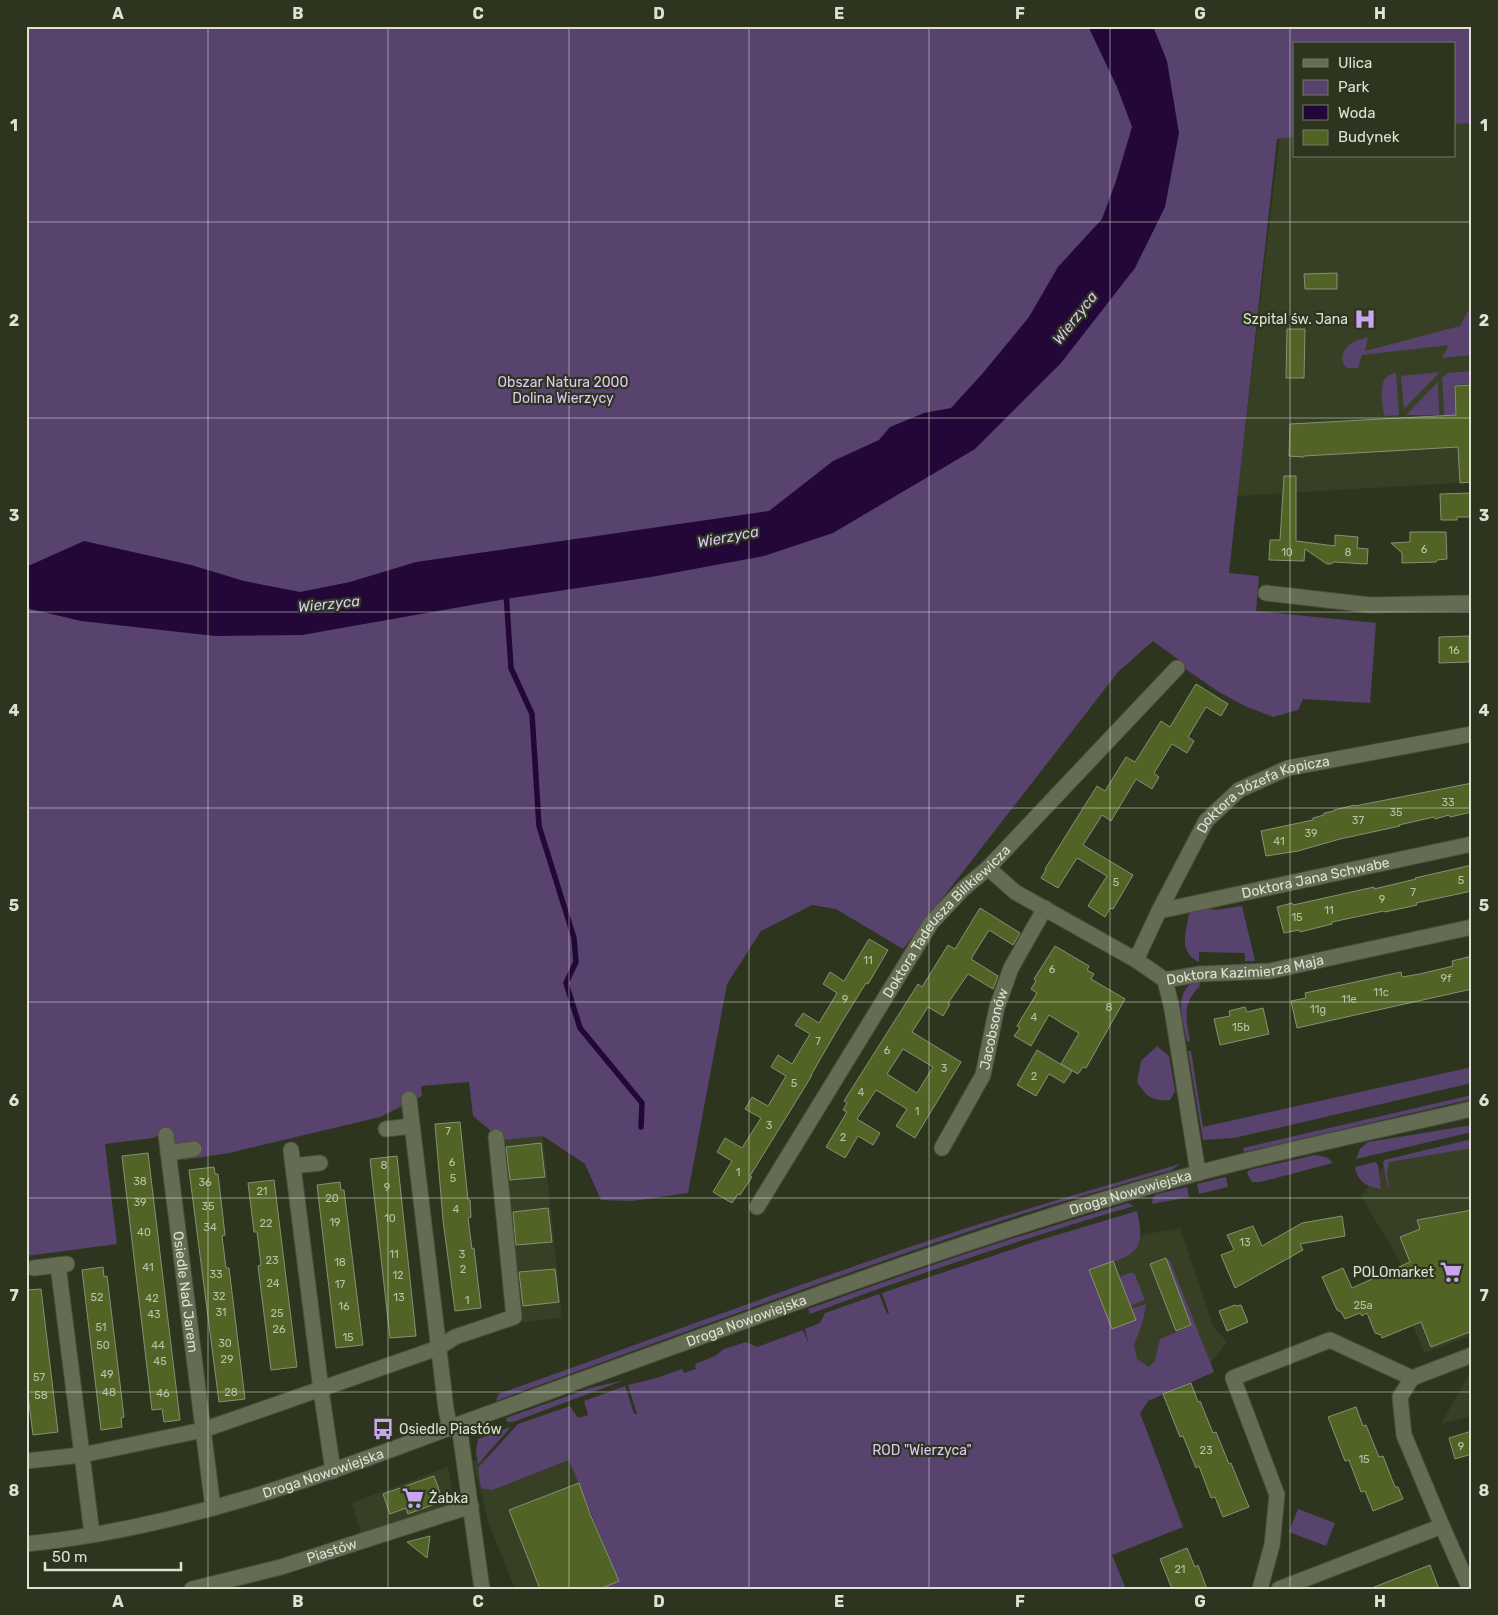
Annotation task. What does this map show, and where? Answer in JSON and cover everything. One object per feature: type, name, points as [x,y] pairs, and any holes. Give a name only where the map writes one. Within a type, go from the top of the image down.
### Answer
[{"type":"street","points":[[1266,593],[1370,604],[1472,603]]},
{"type":"street","name":"Doktora Tadeusza Bilikiewicza","points":[[757,1207],[931,923],[963,890],[988,868],[1177,668]]},
{"type":"street","name":"Doktora Józefa Kopicza","points":[[1136,960],[1206,822],[1240,790],[1288,768],[1472,734]]},
{"type":"street","name":"Doktora Jana Schwabe","points":[[1160,911],[1472,844]]},
{"type":"street","name":"Doktora Kazimierza Maja","points":[[988,868],[1015,892],[1136,960],[1165,980],[1200,974],[1270,971],[1472,927]]},
{"type":"street","name":"Jacobsonów","points":[[942,1148],[983,1075],[997,1007],[1011,968],[1044,908]]},
{"type":"street","points":[[1165,980],[1172,1008],[1198,1173]]},
{"type":"street","points":[[409,1099],[446,1409],[455,1426],[471,1506],[482,1589]]},
{"type":"street","name":"Droga Nowowiejska","points":[[26,1544],[122,1529],[213,1508],[333,1470],[964,1244],[1142,1188],[1198,1173],[1472,1109]]},
{"type":"street","points":[[386,1129],[412,1126]]},
{"type":"street","name":"Osiedle Nad Jarem","points":[[166,1135],[213,1508]]},
{"type":"street","points":[[26,1461],[82,1455],[203,1430],[438,1348],[455,1337],[514,1317],[496,1137]]},
{"type":"street","points":[[168,1153],[194,1149]]},
{"type":"street","points":[[291,1150],[333,1470]]},
{"type":"street","points":[[293,1166],[320,1163]]},
{"type":"street","points":[[34,1268],[62,1264],[92,1534]]},
{"type":"street","points":[[1260,1589],[1272,1546],[1277,1495],[1233,1378],[1330,1340],[1412,1378]]},
{"type":"street","points":[[1470,1589],[1404,1435],[1400,1397],[1412,1378],[1472,1355]]},
{"type":"street","name":"Piastów","points":[[192,1589],[281,1567],[471,1506]]},
{"type":"street","points":[[1279,1589],[1442,1526]]},
{"type":"shaded area","name":"Szpital św. Jana","points":[[1293,26],[1472,26],[1472,482],[1237,496]]},
{"type":"shaded area","points":[[543,1135],[562,1318],[522,1322],[502,1140]]},
{"type":"shaded area","points":[[1472,1145],[1472,1335],[1424,1353],[1401,1295],[1405,1278],[1398,1258],[1361,1196],[1388,1160]]},
{"type":"shaded area","points":[[1180,1228],[1213,1326],[1227,1342],[1210,1363],[1133,1394],[1078,1247]]},
{"type":"shaded area","points":[[1472,1375],[1472,1416],[1441,1424],[1468,1376]]},
{"type":"shaded area","points":[[594,1431],[652,1589],[515,1589],[488,1522],[473,1461]]},
{"type":"shaded area","points":[[448,1467],[453,1498],[443,1507],[361,1533],[352,1503]]},
{"type":"green space","name":"Obszar Natura 2000 Dolina Wierzycy","points":[[26,26],[1472,26],[1472,123],[1456,124],[1456,42],[1293,42],[1293,137],[1277,139],[1229,573],[1259,576],[1256,611],[1376,623],[1370,703],[1303,699],[1298,710],[1273,717],[1245,706],[1219,692],[1187,670],[1179,660],[1153,641],[1118,672],[903,949],[836,909],[812,905],[761,931],[727,984],[688,1193],[632,1201],[601,1200],[585,1164],[543,1136],[502,1140],[473,1116],[469,1082],[421,1086],[422,1096],[380,1117],[229,1153],[184,1160],[164,1133],[153,1138],[105,1144],[117,1244],[26,1256]]},
{"type":"green space","points":[[1472,310],[1472,355],[1442,358],[1449,345],[1362,355],[1358,368],[1347,368],[1343,362],[1344,351],[1356,341],[1368,337],[1365,351],[1460,326],[1468,311]]},
{"type":"green space","points":[[1472,371],[1472,384],[1454,385],[1456,426],[1445,426],[1442,378],[1448,373]]},
{"type":"green space","points":[[1440,372],[1404,409],[1401,376]]},
{"type":"green space","points":[[1396,373],[1399,415],[1384,416],[1383,384],[1389,375]]},
{"type":"green space","points":[[1438,382],[1439,415],[1406,415]]},
{"type":"green space","points":[[1242,906],[1255,961],[1245,961],[1245,953],[1199,952],[1199,962],[1192,958],[1188,953],[1185,941],[1189,914],[1198,907],[1215,910]]},
{"type":"green space","points":[[1199,980],[1200,986],[1194,992],[1188,1005],[1187,1018],[1190,1041],[1187,1042],[1182,1015],[1182,998],[1190,985]]},
{"type":"green space","points":[[1157,1046],[1169,1056],[1175,1091],[1170,1100],[1159,1100],[1150,1097],[1137,1082],[1141,1061]]},
{"type":"green space","points":[[1188,1051],[1191,1051],[1203,1127],[1472,1067],[1472,1083],[1234,1138],[1203,1140]]},
{"type":"green space","points":[[1472,1095],[1472,1099],[1244,1152],[1243,1148]]},
{"type":"green space","points":[[1472,1125],[1472,1132],[1356,1159],[1360,1149],[1368,1142]]},
{"type":"green space","points":[[1472,1139],[1472,1148],[1389,1162],[1387,1174],[1388,1188],[1384,1160]]},
{"type":"green space","points":[[1315,1155],[1327,1158],[1333,1163],[1260,1182],[1252,1182],[1247,1173],[1249,1170]]},
{"type":"green space","points":[[1375,1162],[1378,1165],[1381,1189],[1364,1183],[1358,1176],[1355,1167]]},
{"type":"green space","points":[[1180,1164],[1172,1170],[1023,1214],[913,1250],[496,1401],[498,1394],[854,1266],[999,1218]]},
{"type":"green space","points":[[1226,1177],[1228,1187],[1199,1194],[1197,1184]]},
{"type":"green space","points":[[1187,1187],[1189,1197],[1152,1204],[1153,1197],[1157,1194]]},
{"type":"green space","points":[[1128,1203],[1134,1206],[971,1257],[810,1314],[808,1309],[967,1253]]},
{"type":"green space","name":"ROD \"Wierzyca\"","points":[[1137,1211],[1140,1238],[1137,1247],[1124,1258],[1090,1270],[1131,1309],[1146,1304],[1143,1321],[1134,1345],[1137,1359],[1149,1367],[1155,1361],[1160,1339],[1191,1326],[1166,1258],[1170,1261],[1214,1372],[1148,1401],[1140,1413],[1183,1527],[1112,1555],[1126,1589],[604,1589],[604,1587],[619,1581],[569,1460],[492,1490],[481,1488],[478,1468],[518,1424],[570,1406],[578,1418],[588,1415],[584,1401],[625,1386],[634,1414],[637,1414],[628,1385],[657,1378],[682,1369],[684,1373],[696,1369],[695,1364],[715,1356],[724,1349],[746,1342],[757,1347],[803,1330],[809,1345],[805,1329],[820,1323],[825,1313],[879,1294],[887,1314],[889,1313],[882,1293],[1040,1240]]},
{"type":"green space","points":[[1130,1273],[1135,1275],[1145,1300],[1130,1306],[1119,1277]]},
{"type":"green space","points":[[625,1380],[513,1422],[507,1422],[506,1418],[590,1388]]},
{"type":"green space","points":[[511,1427],[478,1464],[476,1451],[478,1439]]},
{"type":"green space","points":[[1298,1509],[1335,1523],[1326,1546],[1289,1532]]},
{"type":"water","name":"Wierzyca","points":[[1088,26],[1153,26],[1167,61],[1179,133],[1165,207],[1135,268],[1061,363],[975,449],[833,533],[764,556],[651,577],[512,598],[302,635],[215,636],[81,621],[26,608],[26,567],[84,541],[191,565],[244,581],[300,592],[350,582],[416,562],[769,511],[833,461],[879,440],[890,427],[924,413],[951,408],[983,373],[1029,317],[1058,267],[1102,219],[1116,181],[1132,127],[1117,87]]},
{"type":"building","points":[[1337,273],[1337,289],[1305,289],[1304,274]]},
{"type":"building","points":[[1287,329],[1305,329],[1304,378],[1286,378]]},
{"type":"building","points":[[1472,385],[1472,482],[1460,483],[1458,447],[1304,457],[1289,456],[1290,424],[1456,415],[1455,386]]},
{"type":"building","points":[[1284,476],[1296,476],[1296,541],[1335,546],[1335,535],[1358,537],[1357,548],[1368,549],[1367,564],[1334,562],[1327,564],[1305,549],[1304,561],[1269,560],[1270,540],[1280,540]]},
{"type":"building","points":[[1472,493],[1472,517],[1457,517],[1457,520],[1441,520],[1440,494]]},
{"type":"building","points":[[1410,532],[1446,532],[1447,559],[1437,560],[1436,562],[1402,563],[1402,553],[1391,543],[1410,542]]},
{"type":"building","points":[[1469,636],[1469,662],[1439,663],[1439,637]]},
{"type":"building","points":[[1196,684],[1228,704],[1221,716],[1206,707],[1188,737],[1194,741],[1187,753],[1172,744],[1154,773],[1159,777],[1152,789],[1136,779],[1111,821],[1102,815],[1083,845],[1133,875],[1113,909],[1110,908],[1105,917],[1088,906],[1107,876],[1077,858],[1058,888],[1041,878],[1097,786],[1105,791],[1126,757],[1135,762],[1161,721],[1170,727]]},
{"type":"building","points":[[1472,783],[1472,812],[1435,819],[1434,817],[1298,851],[1266,856],[1261,831],[1313,820],[1313,818],[1324,815],[1324,813],[1355,805]]},
{"type":"building","points":[[1472,865],[1472,891],[1416,903],[1417,905],[1332,922],[1332,924],[1300,932],[1299,930],[1284,933],[1277,907],[1374,887],[1374,889]]},
{"type":"building","points":[[980,908],[1020,933],[1013,945],[989,930],[971,959],[998,976],[993,989],[968,974],[948,1003],[950,1004],[943,1016],[928,1007],[912,1032],[961,1062],[915,1138],[896,1126],[907,1109],[876,1090],[857,1119],[880,1133],[873,1145],[858,1136],[845,1158],[826,1147],[847,1112],[843,1110],[847,1103],[844,1101],[918,984],[922,987],[948,945],[955,949]],"holes":[[[903,1049],[933,1067],[917,1093],[887,1074]]]},
{"type":"building","points":[[869,939],[888,950],[840,1025],[812,1075],[750,1176],[752,1177],[732,1203],[713,1192],[732,1161],[717,1152],[725,1138],[742,1148],[761,1118],[745,1109],[752,1097],[768,1106],[786,1076],[771,1067],[778,1055],[792,1064],[810,1034],[795,1025],[803,1013],[819,1023],[837,993],[823,984],[830,972],[844,981]]},
{"type":"building","points":[[1055,946],[1089,966],[1087,970],[1094,974],[1091,979],[1125,999],[1086,1068],[1083,1067],[1078,1074],[1061,1064],[1079,1033],[1049,1015],[1031,1046],[1014,1036],[1020,1028],[1017,1026],[1037,993],[1031,989],[1036,981],[1034,979]]},
{"type":"building","points":[[1472,956],[1472,989],[1297,1028],[1291,1001],[1306,998],[1305,993],[1401,972],[1402,977],[1420,974],[1453,966],[1452,961]]},
{"type":"building","points":[[1245,1007],[1247,1012],[1263,1008],[1269,1034],[1220,1045],[1214,1019],[1230,1016],[1229,1011]]},
{"type":"building","points":[[1037,1050],[1072,1071],[1064,1083],[1049,1074],[1036,1096],[1017,1085]]},
{"type":"building","points":[[460,1122],[468,1200],[470,1200],[471,1217],[468,1218],[472,1249],[474,1248],[481,1308],[455,1311],[443,1220],[435,1124]]},
{"type":"building","points":[[541,1143],[545,1177],[510,1180],[506,1147]]},
{"type":"building","points":[[148,1153],[180,1420],[164,1422],[162,1409],[152,1410],[122,1156]]},
{"type":"building","points":[[397,1156],[416,1336],[390,1338],[370,1159]]},
{"type":"building","points":[[214,1167],[215,1174],[218,1174],[225,1235],[222,1236],[226,1268],[229,1268],[245,1399],[219,1402],[189,1170]]},
{"type":"building","points":[[274,1180],[297,1367],[271,1370],[258,1266],[261,1265],[257,1232],[254,1232],[248,1183]]},
{"type":"building","points":[[340,1182],[341,1190],[344,1190],[363,1345],[336,1348],[317,1185]]},
{"type":"building","points":[[548,1208],[552,1242],[516,1245],[513,1212]]},
{"type":"building","points":[[1472,1210],[1472,1331],[1431,1347],[1421,1322],[1382,1338],[1381,1335],[1375,1333],[1367,1313],[1362,1316],[1360,1313],[1345,1319],[1341,1312],[1337,1310],[1322,1277],[1343,1268],[1352,1288],[1410,1262],[1400,1237],[1420,1229],[1417,1220]]},
{"type":"building","points":[[1342,1216],[1345,1236],[1300,1244],[1303,1250],[1235,1288],[1221,1255],[1234,1250],[1227,1235],[1253,1226],[1262,1246],[1302,1223]]},
{"type":"building","points":[[1166,1258],[1191,1325],[1176,1331],[1150,1264]]},
{"type":"building","points":[[1113,1261],[1136,1320],[1112,1329],[1089,1270]]},
{"type":"building","points":[[103,1267],[104,1277],[107,1276],[124,1417],[121,1418],[122,1427],[101,1430],[82,1270]]},
{"type":"building","points":[[555,1269],[559,1302],[523,1306],[519,1272]]},
{"type":"building","points":[[41,1289],[58,1432],[33,1435],[26,1380],[26,1373],[28,1373],[26,1356],[26,1290]]},
{"type":"building","points":[[1235,1305],[1241,1305],[1248,1322],[1227,1331],[1219,1311]]},
{"type":"building","points":[[1191,1383],[1213,1433],[1216,1432],[1229,1464],[1231,1463],[1249,1507],[1223,1517],[1215,1497],[1211,1498],[1199,1466],[1196,1468],[1183,1436],[1180,1437],[1163,1394]]},
{"type":"building","points":[[1356,1407],[1363,1426],[1366,1425],[1379,1457],[1383,1456],[1395,1487],[1398,1487],[1403,1499],[1373,1511],[1365,1491],[1361,1492],[1349,1460],[1345,1461],[1328,1417]]},
{"type":"building","points":[[1472,1431],[1472,1454],[1455,1459],[1449,1438]]},
{"type":"building","name":"Żabka","points":[[434,1476],[443,1501],[408,1514],[406,1508],[390,1514],[383,1494]]},
{"type":"building","points":[[579,1483],[590,1514],[619,1581],[600,1589],[540,1589],[509,1510]]},
{"type":"building","points":[[430,1536],[427,1558],[407,1542]]},
{"type":"building","points":[[1187,1548],[1195,1567],[1198,1565],[1207,1589],[1172,1589],[1160,1559]]},
{"type":"building","points":[[1430,1565],[1439,1589],[1372,1588]]},
{"type":"waterway","points":[[506,592],[511,668],[532,714],[539,826],[574,938],[576,962],[566,983],[580,1028],[642,1103],[641,1127]]},
{"type":"place","name":"Szpital św. Jana","points":[[1365,319]]},
{"type":"place","name":"POLOmarket","points":[[1451,1272]]},
{"type":"place","name":"Osiedle Piastów","points":[[383,1429]]},
{"type":"place","name":"Żabka","points":[[413,1498]]}]
